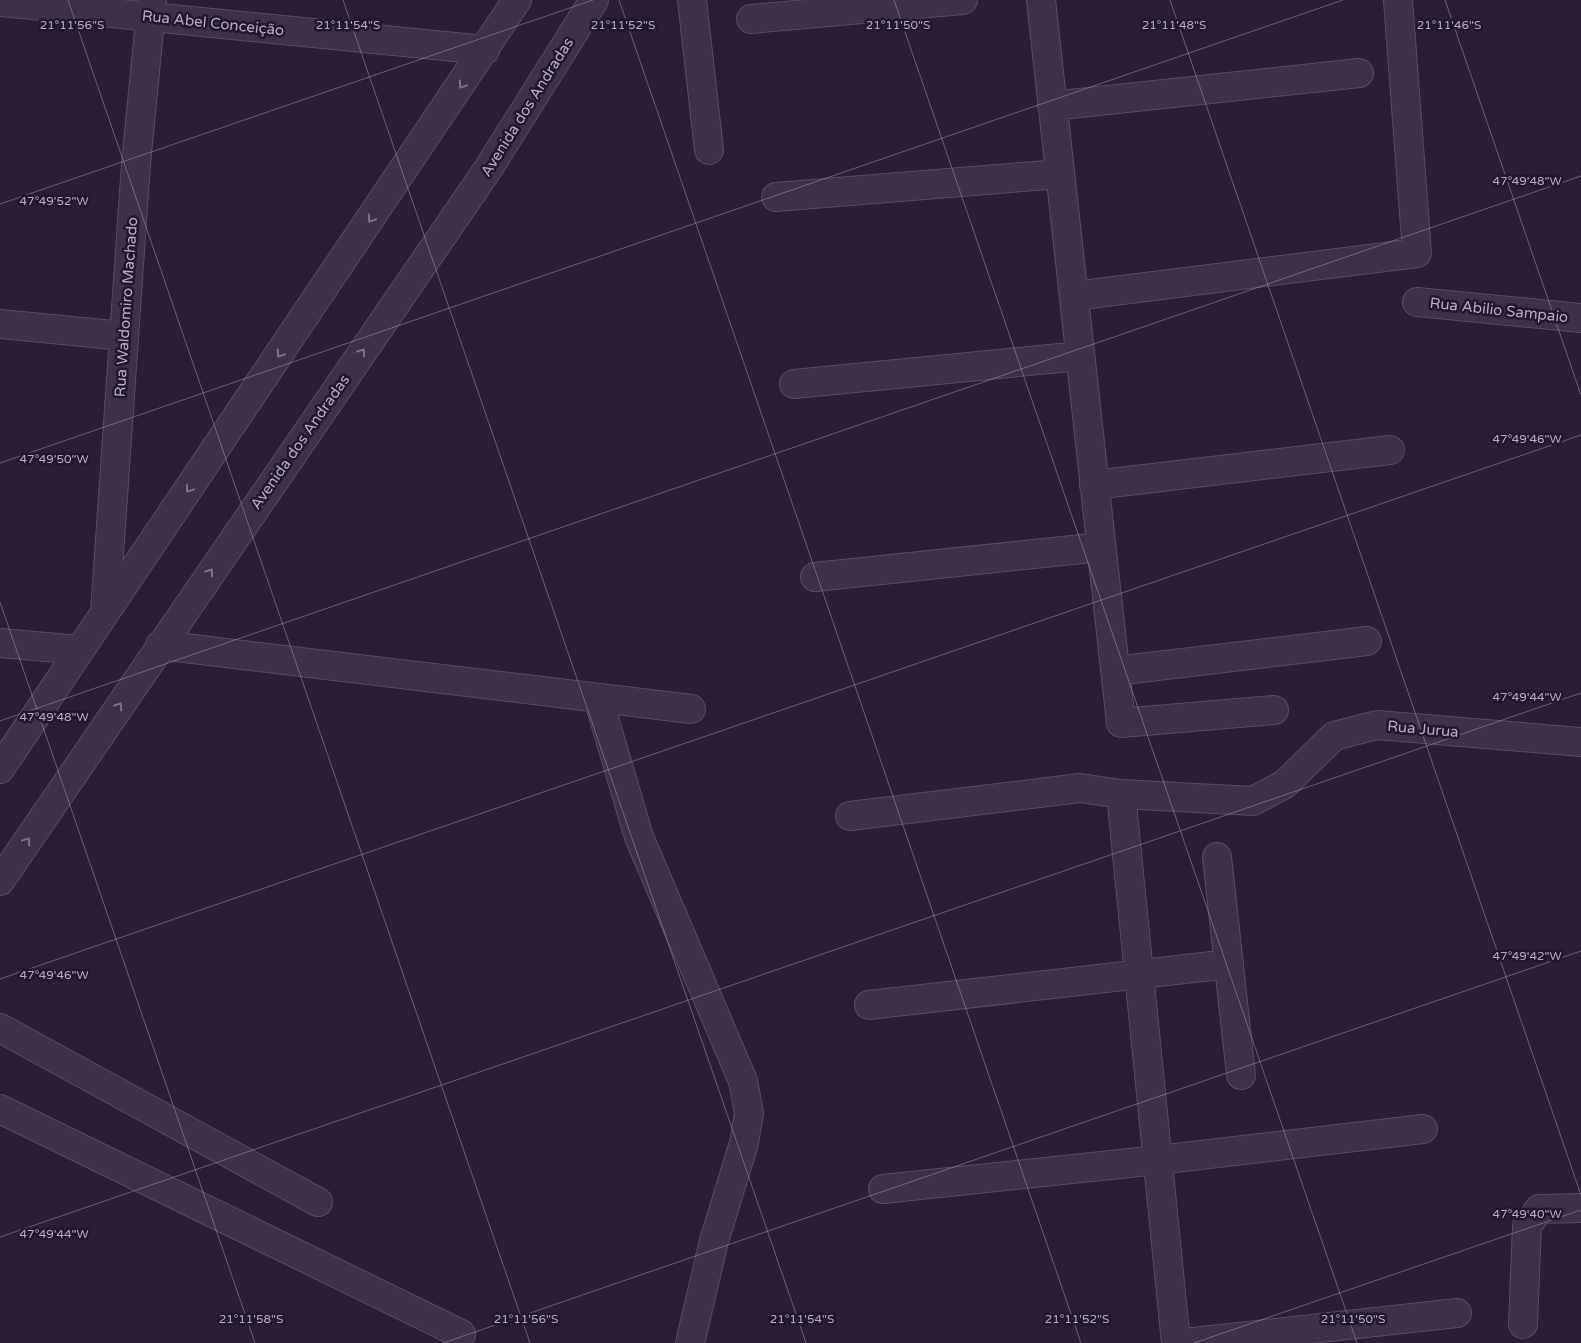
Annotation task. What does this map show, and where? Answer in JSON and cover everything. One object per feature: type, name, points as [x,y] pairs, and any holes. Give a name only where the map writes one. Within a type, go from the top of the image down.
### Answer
[{"type":"street","points":[[0,770],[517,0]]},
{"type":"street","name":"Avenida dos Andradas","points":[[0,881],[488,169],[594,0]]},
{"type":"street","points":[[692,0],[709,150]]},
{"type":"street","points":[[751,19],[963,0]]},
{"type":"street","points":[[1040,0],[1121,723],[1274,710]]},
{"type":"street","points":[[1074,296],[1417,253],[1398,0]]},
{"type":"street","name":"Rua Abel Conceição","points":[[0,2],[151,8],[485,50]]},
{"type":"street","name":"Rua Waldomiro Machado","points":[[105,614],[136,164],[151,8]]},
{"type":"street","points":[[1052,106],[1359,73]]},
{"type":"street","points":[[776,197],[1060,174]]},
{"type":"street","name":"Rua Abilio Sampaio","points":[[1417,302],[1581,318]]},
{"type":"street","points":[[0,324],[124,336]]},
{"type":"street","points":[[794,384],[1080,356]]},
{"type":"street","points":[[1094,485],[1390,450]]},
{"type":"street","points":[[815,577],[1101,547]]},
{"type":"street","points":[[1115,671],[1367,641]]},
{"type":"street","points":[[0,643],[80,650]]},
{"type":"street","points":[[160,645],[690,710]]},
{"type":"street","points":[[598,698],[639,837],[743,1080],[749,1113],[744,1143],[714,1241],[690,1343]]},
{"type":"street","name":"Rua Jurua","points":[[850,816],[1080,788],[1121,794],[1253,801],[1286,784],[1334,736],[1377,726],[1581,742]]},
{"type":"street","points":[[1121,794],[1176,1343]]},
{"type":"street","points":[[1217,857],[1241,1075]]},
{"type":"street","points":[[868,1005],[1229,964]]},
{"type":"street","points":[[0,1028],[318,1202]]},
{"type":"street","points":[[0,1109],[461,1334]]},
{"type":"street","points":[[883,1189],[1158,1160],[1423,1129]]},
{"type":"street","points":[[1523,1324],[1527,1226],[1539,1209],[1581,1208]]},
{"type":"street","points":[[1184,1343],[1458,1313]]}]
